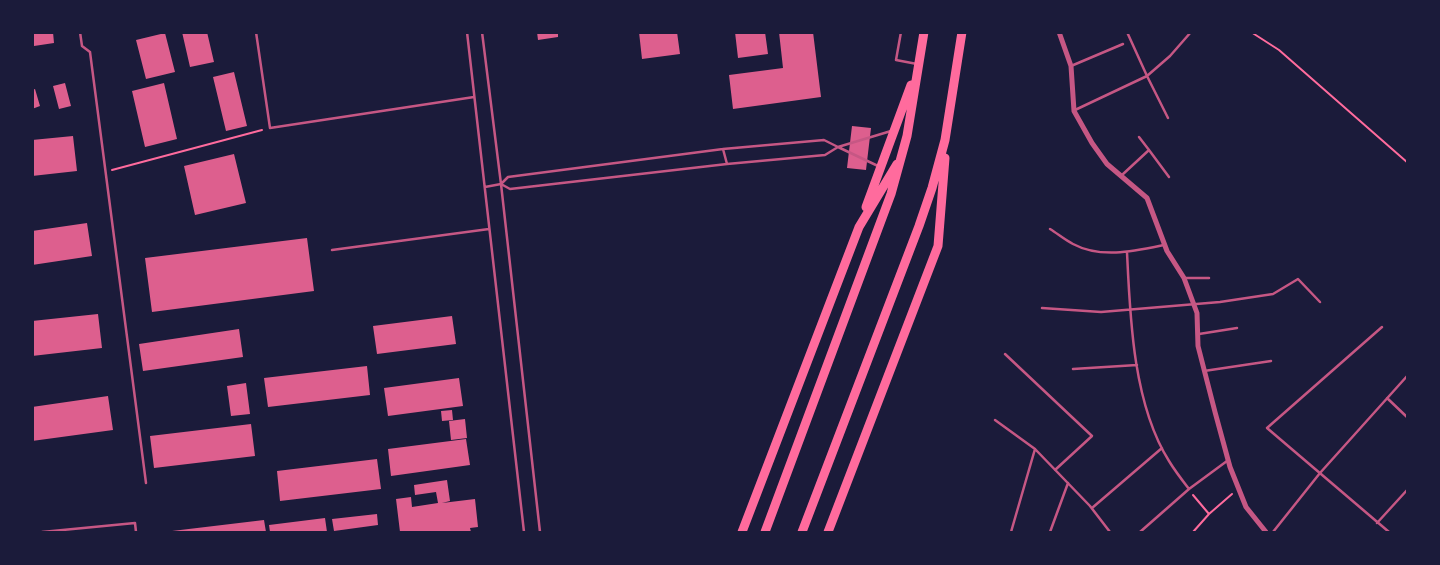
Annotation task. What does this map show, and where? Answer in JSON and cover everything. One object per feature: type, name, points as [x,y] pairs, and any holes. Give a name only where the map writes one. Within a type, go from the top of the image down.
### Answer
[{"type":"highway","points":[[765,532],[892,194],[902,155],[924,32]]},
{"type":"highway","points":[[828,532],[938,246],[947,130],[962,32]]},
{"type":"highway","points":[[742,532],[859,227],[918,64]]},
{"type":"highway","points":[[802,532],[916,236],[932,188],[947,130]]},
{"type":"highway","points":[[859,227],[902,155]]},
{"type":"street","points":[[1060,32],[1071,66],[1074,111],[1092,143],[1107,164],[1147,198],[1164,245],[1184,278],[1197,313],[1198,346],[1228,460],[1246,507],[1266,532]]},
{"type":"lane","points":[[80,32],[82,46],[90,52],[146,484]]},
{"type":"lane","points":[[256,32],[270,128],[474,97]]},
{"type":"lane","points":[[466,32],[524,532]]},
{"type":"lane","points":[[482,32],[540,532]]},
{"type":"lane","points":[[901,32],[896,60],[918,64]]},
{"type":"lane","points":[[1127,32],[1146,76],[1168,118]]},
{"type":"lane","points":[[1074,111],[1146,76],[1170,56],[1191,32]]},
{"type":"lane","points":[[1071,66],[1123,44]]},
{"type":"lane","points":[[501,184],[510,189],[727,164],[826,155],[838,147],[894,130]]},
{"type":"lane","points":[[1139,137],[1169,177]]},
{"type":"lane","points":[[484,187],[501,184],[508,177],[723,149],[824,140],[881,167]]},
{"type":"lane","points":[[723,149],[727,164]]},
{"type":"lane","points":[[1121,176],[1149,150]]},
{"type":"lane","points":[[332,250],[489,229]]},
{"type":"lane","points":[[1050,229],[1074,245],[1097,251],[1127,252],[1164,245]]},
{"type":"lane","points":[[1127,252],[1130,309],[1144,402],[1156,435],[1168,460],[1189,489]]},
{"type":"lane","points":[[1184,278],[1210,278]]},
{"type":"lane","points":[[1042,308],[1101,312],[1220,302],[1273,294],[1298,278],[1320,302]]},
{"type":"lane","points":[[1382,327],[1267,428],[1389,532]]},
{"type":"lane","points":[[1197,334],[1237,328]]},
{"type":"lane","points":[[1004,354],[1092,436],[1055,470]]},
{"type":"lane","points":[[1204,371],[1271,362]]},
{"type":"lane","points":[[1072,369],[1137,365]]},
{"type":"lane","points":[[1272,532],[1320,473],[1408,375]]},
{"type":"lane","points":[[1387,398],[1408,418]]},
{"type":"lane","points":[[995,420],[1035,449],[1092,508],[1110,532]]},
{"type":"lane","points":[[1092,508],[1162,448]]},
{"type":"lane","points":[[1011,532],[1035,449]]},
{"type":"lane","points":[[1140,532],[1189,489],[1228,460]]},
{"type":"lane","points":[[1050,532],[1068,483]]},
{"type":"lane","points":[[1377,522],[1408,489]]},
{"type":"lane","points":[[42,532],[135,523],[136,532]]},
{"type":"path","points":[[1250,32],[1279,50],[1408,163]]},
{"type":"path","points":[[105,172],[270,128]]},
{"type":"path","points":[[1189,489],[1209,514]]},
{"type":"path","points":[[1193,532],[1209,514],[1239,489]]},
{"type":"building","points":[[32,32],[53,32],[54,43],[34,46]]},
{"type":"building","points":[[182,32],[207,32],[214,62],[190,67]]},
{"type":"building","points":[[537,32],[558,32],[558,37],[538,40]]},
{"type":"building","points":[[639,32],[677,32],[680,54],[642,59]]},
{"type":"building","points":[[735,32],[765,32],[768,54],[738,58]]},
{"type":"building","points":[[779,32],[813,32],[821,97],[733,109],[729,75],[783,68]]},
{"type":"building","points":[[165,33],[175,72],[146,79],[136,40]]},
{"type":"building","points":[[234,72],[247,126],[226,131],[213,77]]},
{"type":"building","points":[[65,83],[71,106],[59,109],[53,86]]},
{"type":"building","points":[[164,83],[177,139],[145,147],[132,91]]},
{"type":"building","points":[[35,89],[40,106],[32,109],[32,90]]},
{"type":"building","points":[[852,126],[871,128],[866,170],[847,168]]},
{"type":"building","points":[[73,136],[77,171],[32,176],[32,140]]},
{"type":"building","points":[[234,154],[246,203],[195,215],[184,166]]},
{"type":"building","points":[[87,223],[92,256],[32,265],[32,231]]},
{"type":"building","points":[[307,238],[314,291],[152,312],[145,258]]},
{"type":"building","points":[[98,314],[102,348],[32,356],[32,321]]},
{"type":"building","points":[[452,316],[456,344],[377,354],[373,326]]},
{"type":"building","points":[[239,329],[243,357],[143,371],[139,344]]},
{"type":"building","points":[[367,366],[370,395],[268,407],[264,378]]},
{"type":"building","points":[[459,378],[463,406],[388,416],[384,388]]},
{"type":"building","points":[[246,383],[250,414],[231,416],[227,386]]},
{"type":"building","points":[[108,396],[113,430],[32,441],[32,407]]},
{"type":"building","points":[[452,410],[453,420],[442,421],[441,411]]},
{"type":"building","points":[[465,419],[467,438],[451,440],[449,421]]},
{"type":"building","points":[[251,424],[255,456],[154,468],[150,436]]},
{"type":"building","points":[[466,439],[470,465],[391,476],[388,449]]},
{"type":"building","points":[[377,459],[381,489],[280,501],[277,471]]},
{"type":"building","points":[[447,480],[450,501],[442,503],[475,499],[478,527],[470,528],[471,532],[400,532],[396,499],[411,497],[412,507],[438,503],[436,492],[415,495],[414,485]]},
{"type":"building","points":[[377,514],[378,525],[334,531],[332,519]]},
{"type":"building","points":[[325,518],[327,532],[270,532],[269,525]]},
{"type":"building","points":[[264,520],[266,532],[172,532],[172,531]]}]
